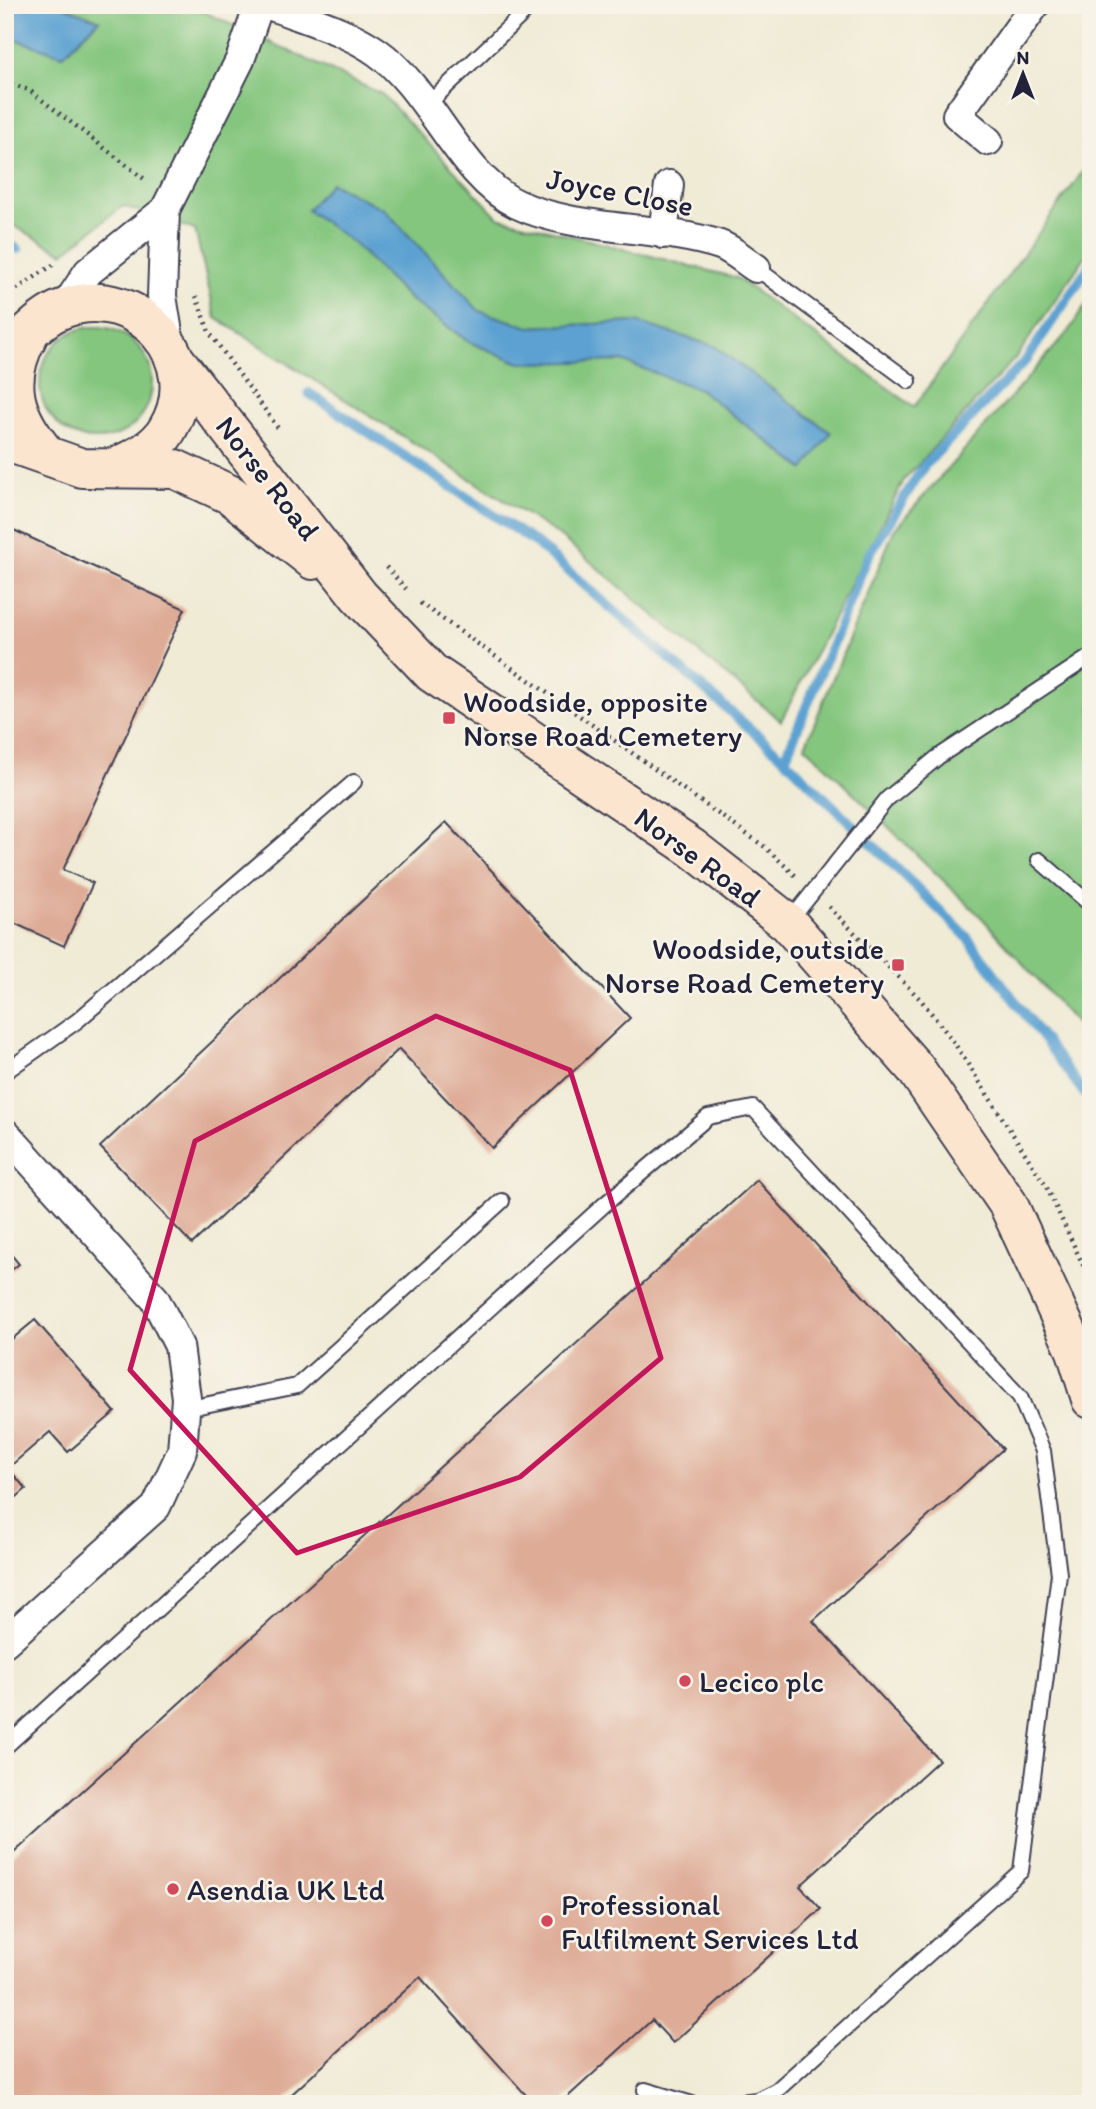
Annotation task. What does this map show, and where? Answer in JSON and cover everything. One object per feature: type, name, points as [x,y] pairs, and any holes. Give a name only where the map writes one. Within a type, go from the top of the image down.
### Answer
[{"type":"street","points":[[173,353],[162,296],[170,201],[240,60],[259,5]]},
{"type":"street","name":"Joyce Close","points":[[269,5],[341,33],[377,52],[427,105],[481,175],[515,203],[551,216],[722,245],[756,268]]},
{"type":"street","points":[[988,141],[957,115],[1035,5]]},
{"type":"street","points":[[663,234],[669,185]]},
{"type":"street","points":[[65,307],[88,272],[170,201]]},
{"type":"street","name":"Norse Road","points":[[46,454],[26,429],[14,397],[16,344],[44,318],[65,307],[96,302],[131,309],[159,330],[173,353],[359,596],[432,673],[692,848],[788,923],[915,1068],[1008,1204],[1076,1351],[1091,1399]]},
{"type":"street","name":"Norse Road","points":[[116,467],[147,452],[167,430],[179,398],[173,353]]},
{"type":"street","name":"Norse Road","points":[[5,441],[82,468],[175,469],[231,495],[359,596]]},
{"type":"street","points":[[5,1133],[155,1299],[179,1346],[185,1409],[182,1451],[156,1507],[5,1642]]},
{"type":"lane","points":[[427,105],[532,5]]},
{"type":"lane","name":"Joyce Close","points":[[756,268],[909,381]]},
{"type":"lane","points":[[788,923],[887,799],[938,757],[1091,656]]},
{"type":"lane","points":[[5,1072],[77,1021],[354,782]]},
{"type":"lane","points":[[1038,860],[1091,905]]},
{"type":"lane","points":[[5,1747],[605,1204],[708,1117],[753,1108],[1020,1397],[1043,1451],[1059,1574],[1021,1871],[778,2097],[723,2104]]},
{"type":"lane","points":[[185,1409],[297,1386],[502,1201]]},
{"type":"lane","points":[[645,2090],[692,2104]]},
{"type":"path","points":[[5,82],[29,90],[170,201]]},
{"type":"highlighted area","points":[[436,1016],[570,1070],[661,1358],[520,1477],[297,1553],[130,1370],[195,1141]]},
{"type":"green space","points":[[60,5],[189,5],[382,94],[498,217],[737,278],[914,407],[1091,160],[1091,248],[1018,355],[904,480],[781,721],[557,534],[216,318],[195,230],[123,206],[63,253],[5,221],[5,36],[63,55],[98,20]],"holes":[[[384,209],[479,311],[529,327],[636,322],[714,346],[831,433],[803,469],[699,389],[622,361],[520,363],[469,342],[410,300],[352,242]]]},
{"type":"green space","points":[[1091,297],[1091,1040],[983,919],[805,746],[894,530],[1068,332]]},
{"type":"green space","points":[[96,327],[117,331],[136,343],[148,362],[152,383],[148,404],[136,423],[117,435],[96,439],[75,435],[56,423],[44,404],[40,383],[44,362],[56,343],[75,331]]},
{"type":"water","points":[[5,5],[60,5],[99,20],[63,55],[5,36]]},
{"type":"water","points":[[331,183],[384,209],[479,311],[529,327],[636,322],[714,346],[831,433],[804,469],[699,389],[622,361],[520,363],[469,342],[410,299],[352,242],[307,210]]},
{"type":"building","points":[[5,526],[185,609],[63,870],[93,883],[64,946],[5,919]]},
{"type":"building","points":[[446,822],[630,1018],[492,1148],[399,1049],[192,1244],[100,1147]]},
{"type":"building","points":[[757,1180],[1003,1449],[813,1621],[939,1760],[800,1886],[821,1909],[673,2043],[652,2020],[560,2104],[534,2104],[420,1977],[281,2104],[5,2104],[5,1861]]},
{"type":"building","points":[[5,1247],[19,1264],[5,1275]]},
{"type":"building","points":[[35,1320],[115,1412],[68,1452],[50,1432],[8,1468],[26,1489],[5,1507],[5,1345]]},
{"type":"waterway","points":[[5,242],[18,249]]},
{"type":"waterway","points":[[785,759],[868,556],[924,466],[1026,360],[1091,264]]},
{"type":"waterway","points":[[309,393],[536,543],[785,759],[966,936],[1091,1102]]},
{"type":"place","name":"Woodside, opposite Norse Road Cemetery","points":[[449,718]]},
{"type":"place","name":"Woodside, outside Norse Road Cemetery","points":[[898,965]]},
{"type":"place","name":"Lecico plc","points":[[685,1681]]},
{"type":"place","name":"Asendia UK Ltd","points":[[173,1889]]},
{"type":"place","name":"Professional Fulfilment Services Ltd","points":[[547,1921]]}]
